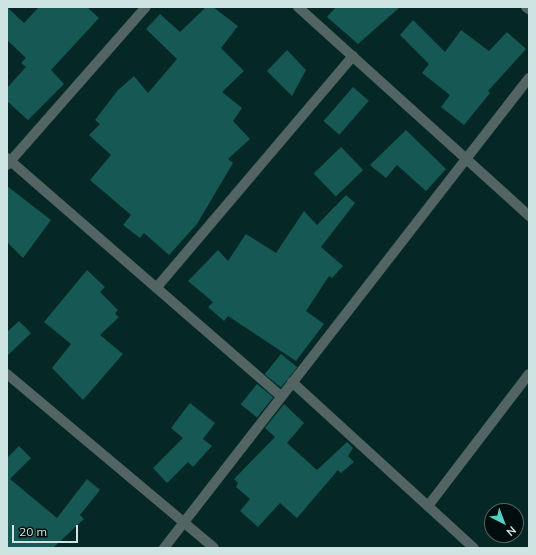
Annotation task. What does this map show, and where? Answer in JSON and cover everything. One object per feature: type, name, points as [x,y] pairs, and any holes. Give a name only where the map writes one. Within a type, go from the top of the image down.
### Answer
[{"type":"street","points":[[146,7],[8,162],[157,287],[281,396]]},
{"type":"street","points":[[298,7],[529,216]]},
{"type":"street","points":[[157,287],[352,56]]},
{"type":"street","points":[[164,548],[529,78]]},
{"type":"street","points":[[7,374],[214,548]]},
{"type":"street","points":[[428,506],[529,374]]},
{"type":"street","points":[[292,382],[474,548]]},
{"type":"building","points":[[7,7],[24,23],[39,7],[87,7],[99,18],[51,70],[64,84],[28,120],[7,101],[7,88],[26,67],[21,63],[26,58],[7,40]]},
{"type":"building","points":[[206,7],[213,7],[238,26],[221,48],[244,71],[222,92],[242,108],[233,121],[250,139],[228,159],[233,163],[197,224],[169,255],[144,233],[140,238],[123,225],[131,215],[90,180],[111,155],[89,135],[100,124],[95,120],[118,90],[134,76],[148,93],[177,59],[146,29],[160,14],[180,32]]},
{"type":"building","points":[[336,7],[400,7],[358,44],[327,17]]},
{"type":"building","points":[[413,20],[445,52],[461,30],[489,51],[507,32],[526,49],[488,91],[490,93],[464,125],[441,107],[450,95],[422,73],[429,64],[400,35]]},
{"type":"building","points":[[287,50],[306,70],[292,96],[267,71]]},
{"type":"building","points":[[353,87],[369,101],[339,135],[323,121]]},
{"type":"building","points":[[406,130],[446,169],[426,191],[397,165],[386,178],[370,165]]},
{"type":"building","points":[[341,147],[363,170],[336,196],[314,173]]},
{"type":"building","points":[[7,186],[51,220],[23,258],[7,242]]},
{"type":"building","points":[[346,195],[355,203],[321,247],[343,266],[332,278],[329,276],[306,311],[324,324],[296,361],[228,316],[224,321],[208,307],[213,302],[188,281],[218,250],[228,261],[246,234],[276,253],[304,211],[317,225]]},
{"type":"building","points":[[87,270],[105,287],[100,292],[118,310],[115,314],[119,317],[100,335],[123,354],[83,400],[52,368],[71,344],[44,322]]},
{"type":"building","points":[[19,321],[31,333],[7,356],[7,332]]},
{"type":"building","points":[[281,354],[297,367],[281,387],[265,374]]},
{"type":"building","points":[[257,384],[273,397],[257,417],[241,404]]},
{"type":"building","points":[[190,403],[215,423],[203,439],[212,446],[193,467],[188,462],[167,483],[153,468],[183,438],[171,428]]},
{"type":"building","points":[[284,404],[304,423],[287,443],[317,470],[347,442],[353,448],[348,456],[354,462],[341,473],[338,470],[297,518],[280,503],[258,527],[240,511],[250,499],[236,487],[238,483],[234,479],[275,437],[265,428]]},
{"type":"building","points":[[19,446],[31,458],[10,479],[57,518],[87,479],[100,490],[80,515],[84,519],[53,548],[7,548],[7,458]]}]
